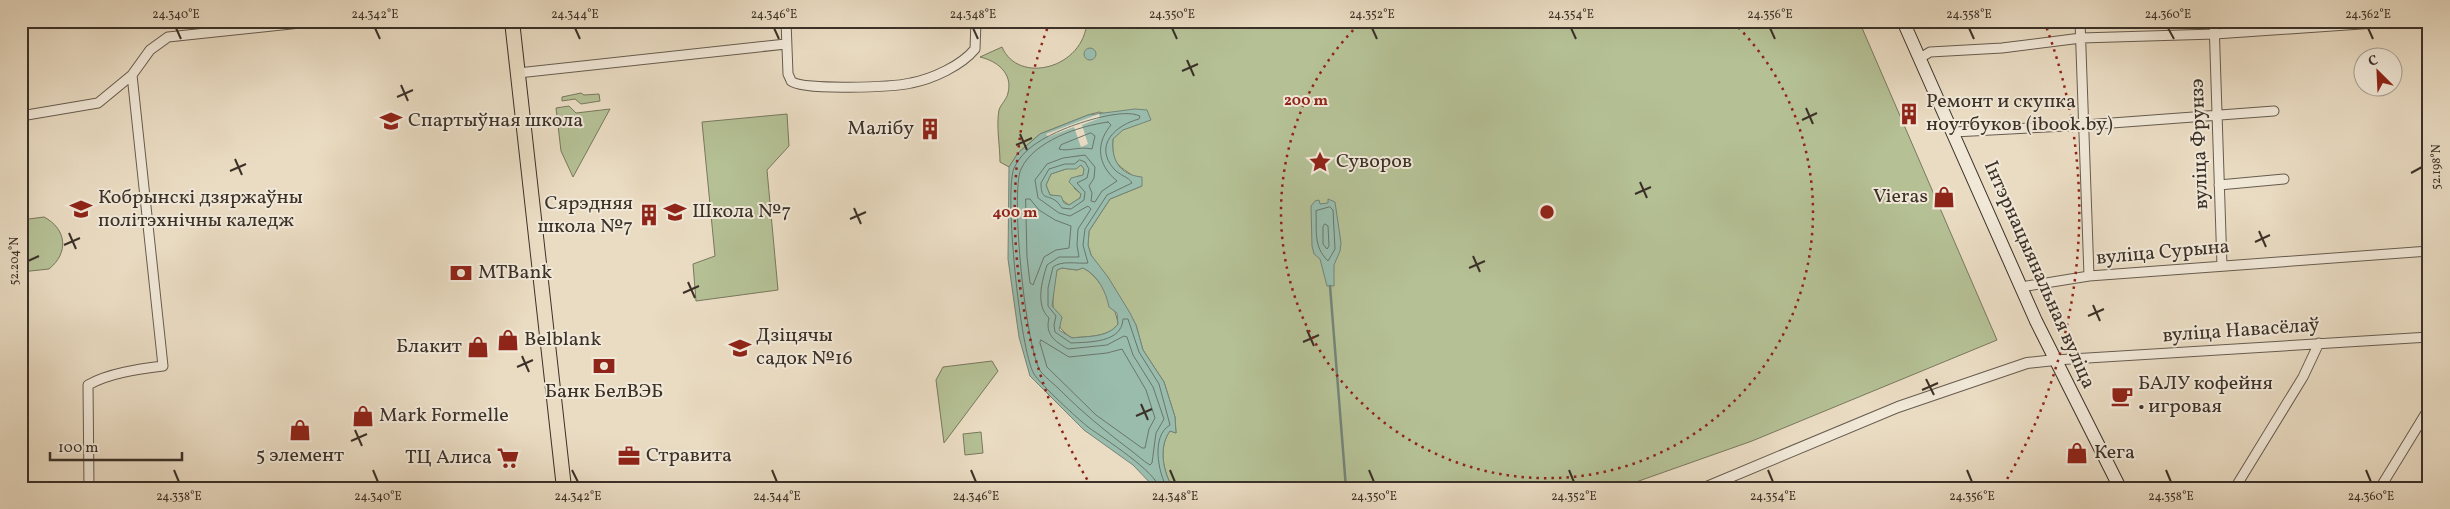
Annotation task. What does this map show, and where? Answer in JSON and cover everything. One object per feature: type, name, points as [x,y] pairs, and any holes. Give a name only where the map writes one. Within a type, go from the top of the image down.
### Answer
[{"type":"main road","points":[[512,21],[564,488]]},
{"type":"main road","name":"Інтэрнацыянальная вуліца","points":[[1903,21],[1954,132],[2021,288],[2120,488]]},
{"type":"street","points":[[21,116],[91,105],[104,98],[132,75],[150,50],[168,36],[319,21]]},
{"type":"street","points":[[786,21],[788,74],[791,81],[815,88],[911,83],[937,73],[969,56],[975,49],[976,21]]},
{"type":"street","points":[[2080,21],[2089,276]]},
{"type":"street","name":"вуліца Фрунзэ","points":[[2214,21],[2222,266]]},
{"type":"street","points":[[1920,58],[1930,52],[2002,48],[2081,38],[2214,34],[2404,21]]},
{"type":"street","points":[[518,72],[786,44]]},
{"type":"street","points":[[89,488],[88,385],[104,379],[163,366],[132,75]]},
{"type":"street","points":[[1954,132],[2085,125],[2274,110]]},
{"type":"street","points":[[2219,185],[2284,179]]},
{"type":"street","name":"вуліца Сурына","points":[[2021,288],[2089,276],[2429,251]]},
{"type":"street","name":"вуліца Навасёлаў","points":[[2055,360],[2429,336]]},
{"type":"street","points":[[2235,488],[2303,376],[2319,344]]},
{"type":"street","points":[[1704,488],[1898,407],[2027,363],[2055,360]]},
{"type":"street","points":[[2380,488],[2429,408]]},
{"type":"shaded area","points":[[1087,21],[1859,21],[1997,340],[1752,441],[1619,488],[1173,488],[1164,467],[1163,452],[1166,437],[1170,431],[1176,433],[1175,417],[1164,382],[1143,350],[1136,325],[1116,291],[1091,255],[1088,245],[1089,231],[1110,199],[1142,186],[1137,179],[1117,163],[1113,150],[1113,139],[1123,129],[1139,124],[1099,112],[1088,115],[1040,134],[1018,153],[1009,167],[1000,162],[998,123],[999,110],[1008,93],[1008,80],[1006,74],[998,65],[980,57],[1002,47],[1010,59],[1022,66],[1035,68],[1049,66],[1063,60],[1075,51],[1083,37]]},
{"type":"shaded area","points":[[581,93],[584,95],[599,94],[600,101],[581,104],[575,99],[562,101],[562,97]]},
{"type":"shaded area","points":[[569,106],[576,113],[610,109],[573,177],[561,151],[556,108]]},
{"type":"shaded area","points":[[787,114],[789,146],[767,170],[778,290],[696,301],[693,264],[715,256],[702,122]]},
{"type":"shaded area","points":[[1081,164],[1084,169],[1083,176],[1078,176],[1074,188],[1081,194],[1080,198],[1069,205],[1057,196],[1050,195],[1046,185],[1051,174]]},
{"type":"shaded area","points":[[44,217],[52,222],[61,235],[63,242],[60,256],[49,269],[21,272],[21,220]]},
{"type":"shaded area","points":[[1062,268],[1077,270],[1083,268],[1101,284],[1117,317],[1118,324],[1114,329],[1097,336],[1072,338],[1058,325],[1053,308],[1053,298],[1057,270]]},
{"type":"shaded area","points":[[992,361],[998,371],[944,443],[936,380],[943,367]]},
{"type":"shaded area","points":[[981,432],[983,453],[965,455],[963,434]]},
{"type":"water","points":[[1088,48],[1092,48],[1096,54],[1092,60],[1088,60],[1084,56],[1084,52]]},
{"type":"water","points":[[1135,109],[1147,110],[1151,120],[1123,130],[1113,139],[1113,153],[1118,165],[1127,173],[1142,177],[1142,186],[1110,199],[1089,231],[1088,245],[1091,255],[1108,277],[1130,313],[1136,325],[1143,350],[1164,382],[1175,417],[1176,433],[1170,431],[1166,437],[1163,452],[1164,467],[1173,488],[1155,488],[1133,465],[1084,430],[1030,376],[1019,337],[1008,259],[1009,167],[1018,153],[1040,134],[1088,115]],"holes":[[[1081,165],[1084,169],[1083,175],[1071,178],[1069,182],[1081,194],[1080,198],[1069,205],[1064,203],[1061,196],[1050,195],[1046,185],[1051,174],[1066,169],[1076,169]],[[1062,268],[1077,270],[1083,268],[1097,279],[1106,296],[1109,307],[1117,313],[1118,324],[1114,329],[1097,336],[1072,338],[1059,330],[1062,317],[1052,306],[1057,270]]]},
{"type":"water","points":[[1328,199],[1335,202],[1341,243],[1334,265],[1334,286],[1327,286],[1320,259],[1314,254],[1312,246],[1311,206],[1315,201],[1319,200],[1320,204],[1328,203]]},
{"type":"pier","points":[[1099,114],[1100,118],[1082,125],[1088,144],[1081,147],[1074,127],[1048,137],[1046,134]]},
{"type":"waterway","points":[[1330,286],[1346,488]]},
{"type":"place","name":"Ремонт и скупка ноутбуков (ibook.by)","points":[[1909,114]]},
{"type":"place","name":"Спартыўная школа","points":[[391,121]]},
{"type":"place","name":"Малібу","points":[[930,129]]},
{"type":"place","name":"Суворов","points":[[1320,162]]},
{"type":"place","name":"Vieras","points":[[1944,197]]},
{"type":"place","name":"Кобрынскі дзяржаўны політэхнічны каледж","points":[[81,209]]},
{"type":"place","name":"Школа №7","points":[[675,212]]},
{"type":"place","name":"Сярэдняя школа №7","points":[[649,215]]},
{"type":"place","name":"MTBank","points":[[461,273]]},
{"type":"place","name":"Belblank","points":[[508,340]]},
{"type":"place","name":"Блакит","points":[[478,347]]},
{"type":"place","name":"Дзіцячы садок №16","points":[[740,348]]},
{"type":"place","name":"Банк БелВЭБ","points":[[604,366]]},
{"type":"place","name":"БАЛУ кофейня • игровая","points":[[2122,396]]},
{"type":"place","name":"Mark Formelle","points":[[363,416]]},
{"type":"place","name":"5 элемент","points":[[300,430]]},
{"type":"place","name":"Кега","points":[[2077,453]]},
{"type":"place","name":"Стравита","points":[[629,456]]},
{"type":"place","name":"ТЦ Алиса","points":[[508,458]]}]
